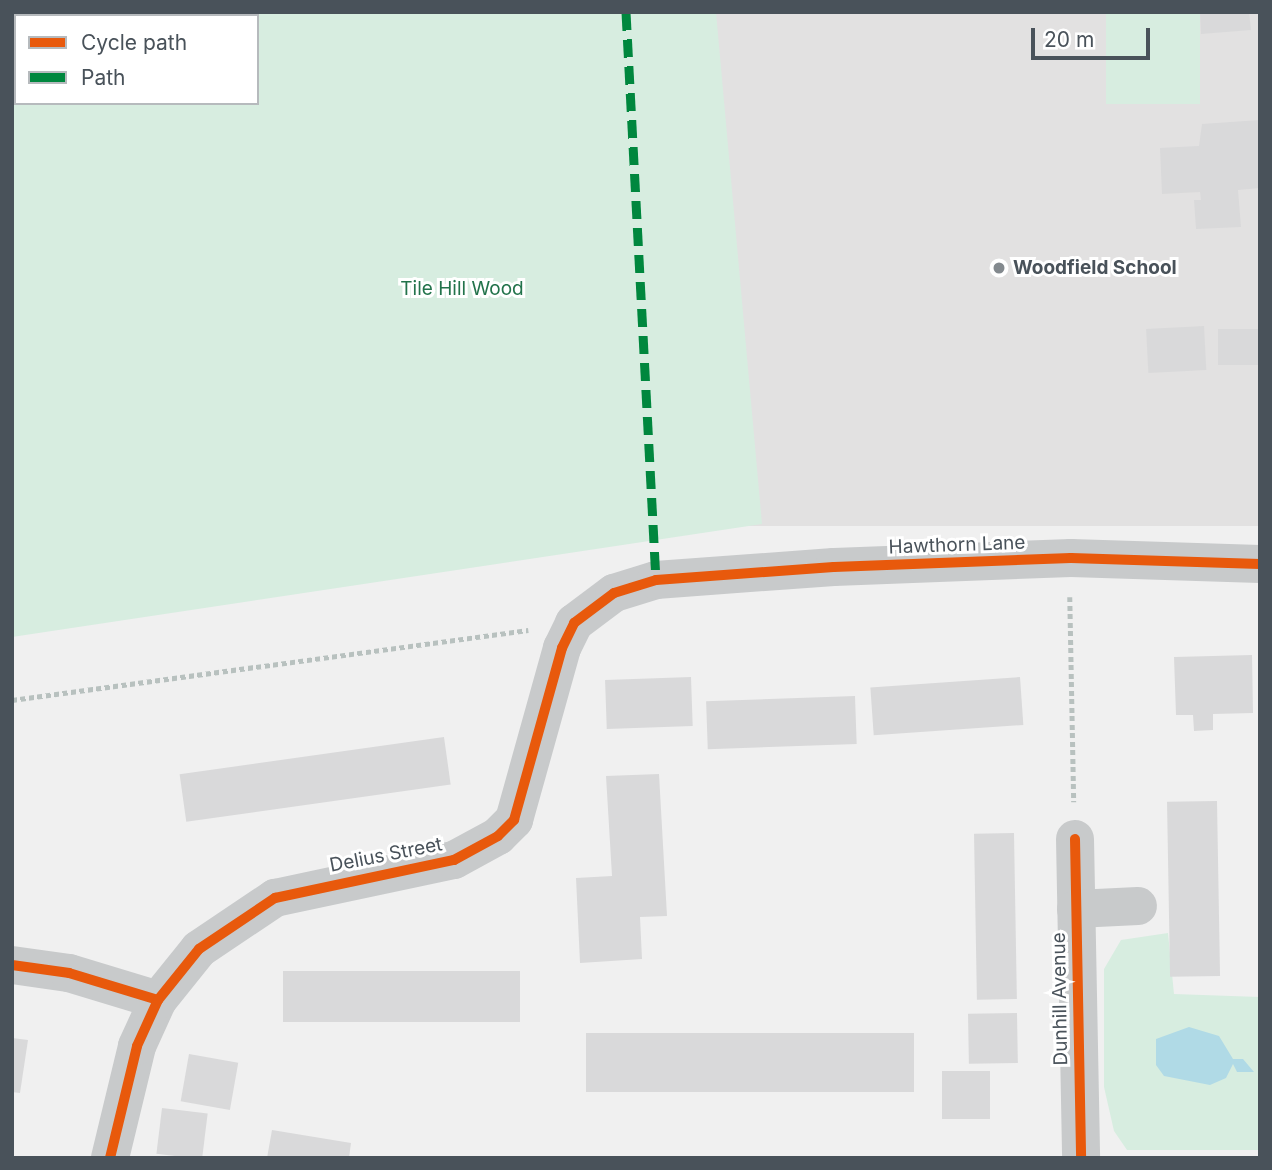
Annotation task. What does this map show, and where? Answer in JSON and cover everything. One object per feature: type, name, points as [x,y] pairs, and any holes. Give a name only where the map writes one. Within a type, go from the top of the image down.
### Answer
[{"type":"street","name":"Hawthorn Lane","points":[[656,580],[1071,558],[1260,564]]},
{"type":"street","name":"Delius Street","points":[[110,1158],[137,1046],[158,1000],[199,949],[275,898],[454,860],[498,836],[525,795],[562,648],[574,624],[614,593],[656,580]]},
{"type":"street","name":"Dunhill Avenue","points":[[1075,839],[1081,1158]]},
{"type":"street","name":"Dunhill Avenue","points":[[1076,909],[1138,906]]},
{"type":"street","points":[[12,965],[69,973],[158,1000]]},
{"type":"path","points":[[1071,558],[1075,839]]},
{"type":"path","points":[[12,700],[574,624]]},
{"type":"shaded area","name":"Woodfield School","points":[[716,12],[1260,12],[1260,526],[716,526]]},
{"type":"green space","name":"Tile Hill Wood","points":[[12,12],[716,12],[762,524],[12,637]]},
{"type":"green space","points":[[1106,12],[1200,12],[1200,104],[1106,104]]},
{"type":"green space","points":[[1168,933],[1174,994],[1260,997],[1260,1150],[1127,1150],[1114,1131],[1104,1087],[1104,969],[1121,940]]},
{"type":"water","points":[[1189,1027],[1219,1036],[1233,1059],[1243,1059],[1254,1072],[1237,1072],[1233,1064],[1226,1078],[1210,1085],[1164,1076],[1156,1065],[1156,1039]]},
{"type":"building","points":[[1200,12],[1249,12],[1251,30],[1201,34]]},
{"type":"building","points":[[1260,120],[1260,188],[1238,190],[1241,227],[1196,229],[1194,200],[1201,200],[1200,192],[1162,194],[1160,148],[1199,146],[1202,124]]},
{"type":"building","points":[[1204,326],[1206,370],[1148,373],[1146,329]]},
{"type":"building","points":[[1218,329],[1260,329],[1260,365],[1218,365]]},
{"type":"building","points":[[1252,655],[1253,713],[1213,714],[1213,730],[1194,731],[1193,715],[1176,715],[1174,657]]},
{"type":"building","points":[[691,677],[693,726],[607,729],[605,680]]},
{"type":"building","points":[[1020,677],[1023,725],[874,735],[870,687]]},
{"type":"building","points":[[855,696],[857,744],[708,749],[706,701]]},
{"type":"building","points":[[444,737],[451,785],[186,822],[180,774]]},
{"type":"building","points":[[659,774],[667,916],[640,917],[642,959],[580,963],[576,878],[612,876],[606,776]]},
{"type":"building","points":[[1217,801],[1220,976],[1170,977],[1167,802]]},
{"type":"building","points":[[1014,833],[1017,999],[977,1000],[974,834]]},
{"type":"building","points":[[283,971],[520,971],[520,1022],[283,1022]]},
{"type":"building","points":[[1017,1013],[1018,1063],[969,1064],[968,1014]]},
{"type":"building","points":[[586,1033],[914,1033],[914,1092],[586,1092]]},
{"type":"building","points":[[12,1038],[28,1040],[20,1093],[12,1092]]},
{"type":"building","points":[[189,1054],[238,1063],[230,1110],[181,1101]]},
{"type":"building","points":[[942,1071],[990,1071],[990,1119],[942,1119]]},
{"type":"building","points":[[162,1108],[208,1114],[202,1158],[156,1154]]},
{"type":"building","points":[[272,1130],[351,1143],[349,1158],[267,1158]]},
{"type":"marked path","points":[[626,12],[656,580]]},
{"type":"cycle path","points":[[110,1158],[137,1046],[158,1000],[199,949],[275,898],[454,860],[498,836],[514,820],[562,648],[574,623],[614,593],[656,580],[834,567],[1071,558],[1260,564]]},
{"type":"cycle path","points":[[1075,839],[1081,1158]]},
{"type":"cycle path","points":[[12,965],[69,973],[158,1000]]},
{"type":"place","name":"Woodfield School","points":[[999,268]]}]
